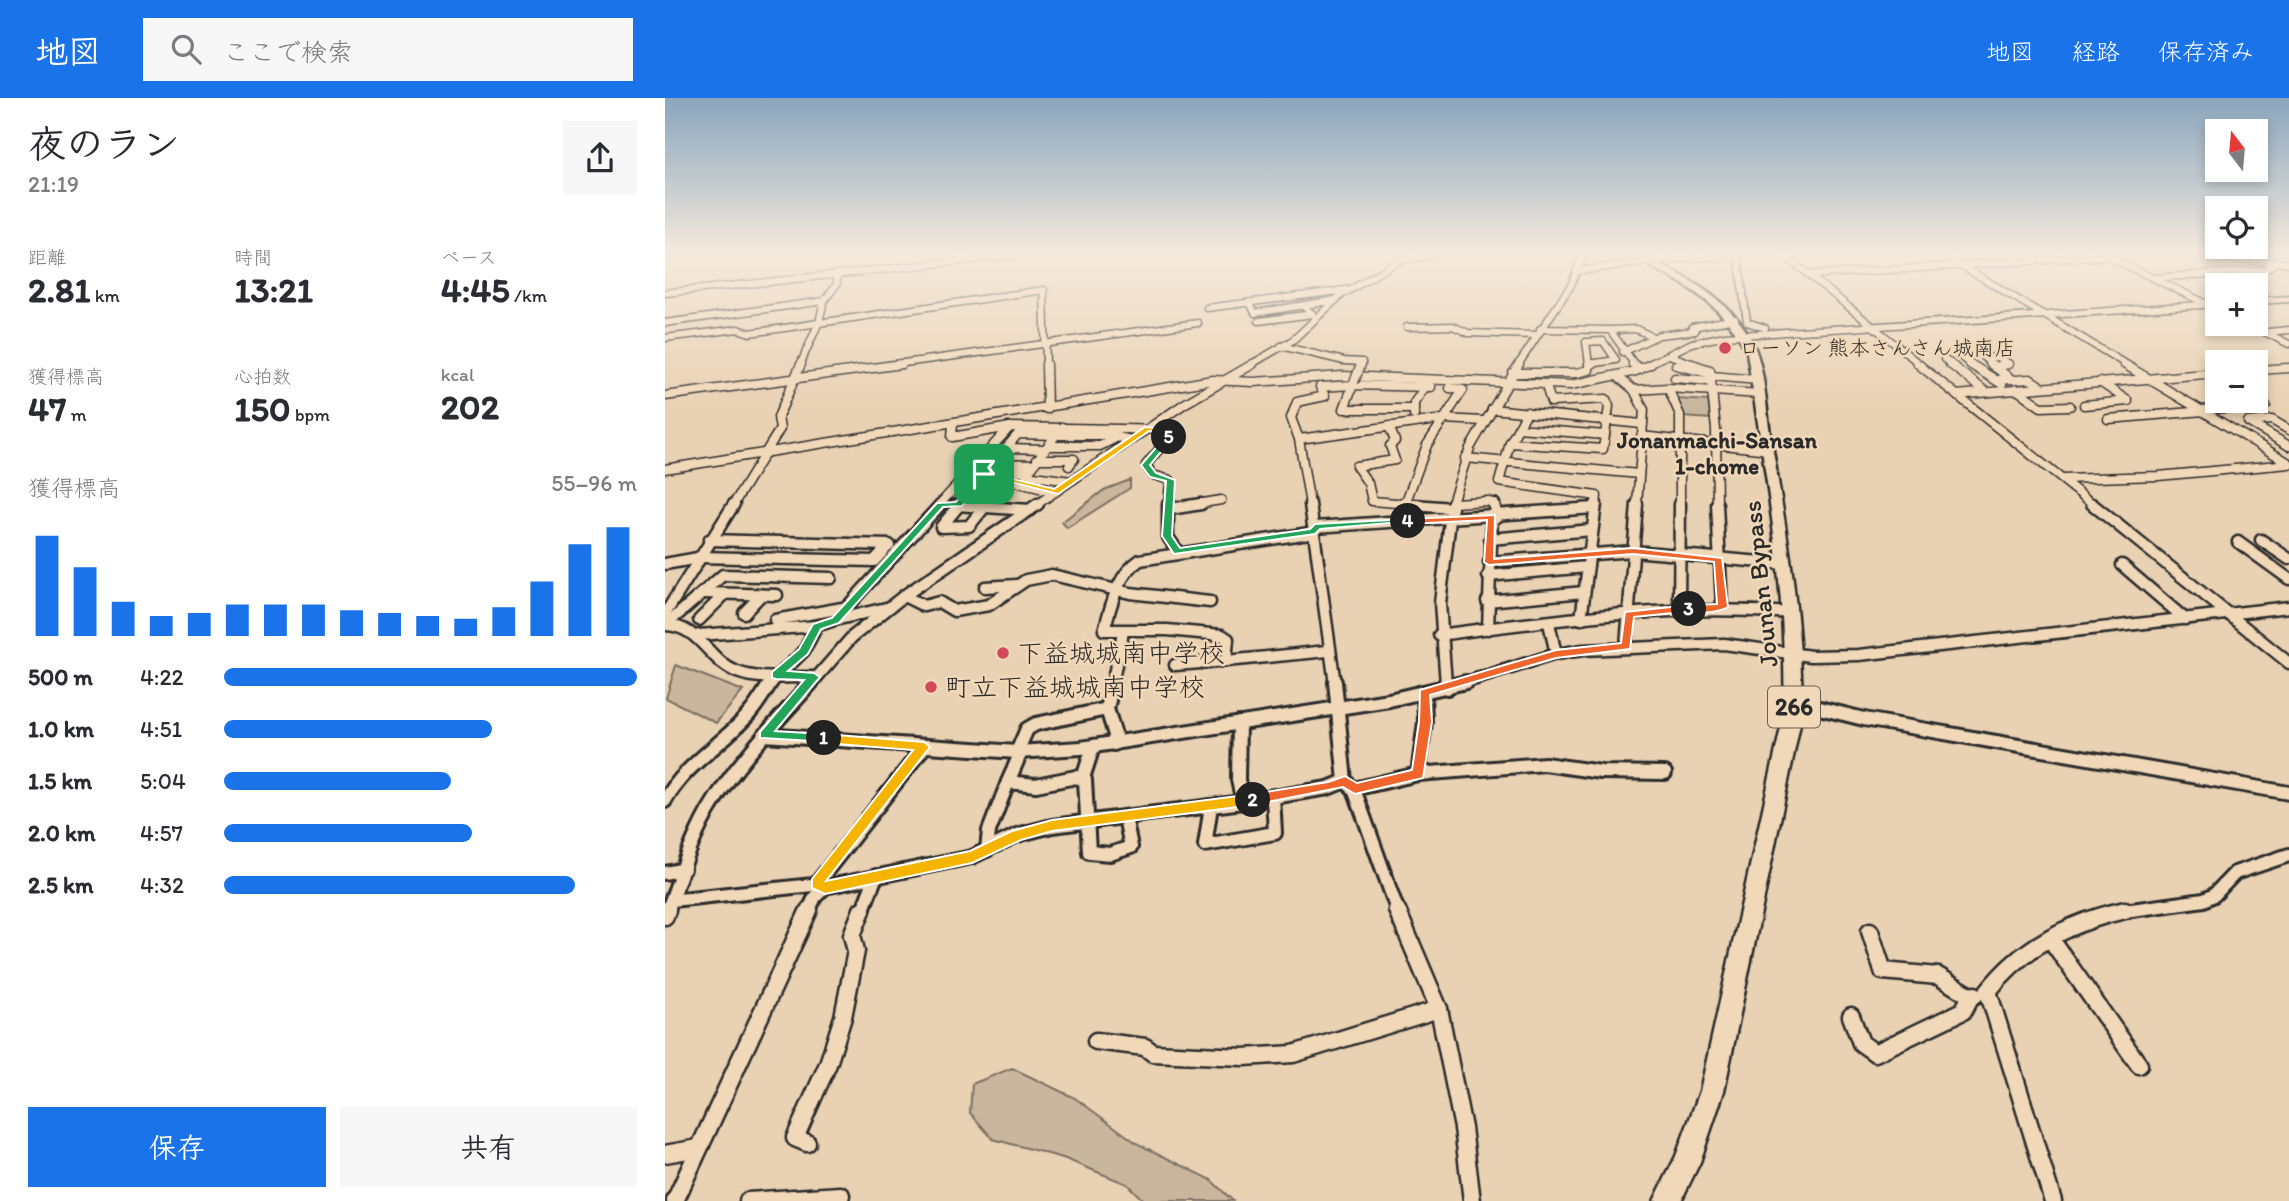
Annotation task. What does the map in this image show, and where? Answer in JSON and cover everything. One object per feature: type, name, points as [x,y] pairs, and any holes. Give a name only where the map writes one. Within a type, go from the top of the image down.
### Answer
[{"type":"highway","name":"Jounan Bypass","points":[[1667,1201],[1687,1162],[1712,1091],[1795,702],[1794,653],[1785,564],[1759,387],[1752,352],[1744,334],[1735,319],[1720,306]]},
{"type":"street","points":[[665,323],[778,306]]},
{"type":"street","points":[[794,326],[801,306]]},
{"type":"street","points":[[666,621],[698,558],[780,429],[778,417],[819,322],[823,306]]},
{"type":"street","points":[[741,312],[736,324],[750,333],[928,306]]},
{"type":"street","points":[[1045,306],[1048,344],[1047,409]]},
{"type":"street","points":[[665,916],[713,802],[764,735],[852,637],[904,596],[1131,440],[1222,380],[1305,331],[1330,306]]},
{"type":"street","points":[[1447,688],[1439,635],[1452,506],[1465,458],[1483,421],[1538,332],[1558,306]]},
{"type":"street","points":[[1746,306],[1747,322],[1758,328],[1777,328],[1786,332]]},
{"type":"street","points":[[1847,306],[2289,663]]},
{"type":"street","points":[[2028,306],[2289,464]]},
{"type":"street","points":[[665,469],[1047,409],[1197,382],[1263,382],[1350,376],[1546,386],[1584,383],[1641,369],[1703,339],[1744,334],[2174,306]]},
{"type":"street","points":[[1207,308],[1252,307],[1302,307],[1313,314],[1261,324],[1252,307]]},
{"type":"street","points":[[1703,339],[1692,327],[1735,319]]},
{"type":"street","points":[[665,396],[1198,323]]},
{"type":"street","points":[[1407,327],[1453,326],[1468,333],[1636,329],[1653,337]]},
{"type":"street","points":[[665,338],[742,329]]},
{"type":"street","points":[[1610,330],[1633,365],[1641,369]]},
{"type":"street","points":[[2268,332],[2289,330]]},
{"type":"street","points":[[1623,352],[1653,337],[1695,331]]},
{"type":"street","points":[[2268,334],[2289,344]]},
{"type":"street","points":[[1513,373],[1577,373],[1589,370],[1585,342],[1602,341],[1616,360],[1590,364]]},
{"type":"street","points":[[1281,346],[1344,361],[1362,362],[1344,409],[1413,409]]},
{"type":"street","points":[[1669,355],[1709,369],[1711,377],[1722,607]]},
{"type":"street","points":[[1944,359],[1986,392]]},
{"type":"street","points":[[1963,359],[1987,377],[1997,380],[2041,407],[2070,406]]},
{"type":"street","points":[[1676,365],[1711,377],[1759,387]]},
{"type":"street","points":[[1995,367],[2011,379],[1997,380]]},
{"type":"street","points":[[2268,369],[2289,368]]},
{"type":"street","points":[[1668,370],[1682,389]]},
{"type":"street","points":[[1956,395],[2205,374]]},
{"type":"street","points":[[1617,376],[1634,390],[1644,410],[1626,646]]},
{"type":"street","points":[[1675,378],[1711,377]]},
{"type":"street","points":[[2015,380],[2030,379],[2042,387]]},
{"type":"street","points":[[2084,405],[2128,401],[2100,382]]},
{"type":"street","points":[[1405,504],[1415,472],[1463,390],[1354,384],[1320,387],[1325,396],[1297,402],[1291,418],[1299,439],[1315,529],[1328,616],[1328,651],[1350,785],[1402,924],[1439,1009],[1463,1128],[1472,1201]]},
{"type":"street","points":[[1378,407],[1389,386]]},
{"type":"street","points":[[1510,443],[1599,451],[1604,449],[1609,406],[1606,399],[1551,402],[1546,386]]},
{"type":"street","points":[[1416,422],[1413,409],[1425,387]]},
{"type":"street","points":[[1634,390],[1668,388],[1711,391],[1759,387]]},
{"type":"street","points":[[1668,388],[1678,406],[1679,609]]},
{"type":"street","points":[[1664,405],[1678,406]]},
{"type":"street","points":[[1492,409],[1642,424]]},
{"type":"street","points":[[2108,419],[2205,410]]},
{"type":"street","points":[[1527,412],[1510,443],[1501,484],[1592,493],[1597,496],[1581,619]]},
{"type":"street","points":[[835,621],[1010,427],[1013,414]]},
{"type":"street","points":[[1299,439],[1444,419],[1483,421]]},
{"type":"street","points":[[2289,430],[2272,420],[2248,422],[2289,446]]},
{"type":"street","points":[[953,424],[953,437],[1010,427],[1131,440]]},
{"type":"street","points":[[1389,426],[1395,441],[1389,446],[1395,460],[1356,466],[1368,483],[1372,500],[1452,506],[1488,501],[1494,503],[1488,576],[1488,629]]},
{"type":"street","points":[[1518,428],[1605,435]]},
{"type":"street","points":[[1069,466],[1074,459],[1033,465],[993,463],[1018,435],[1175,430],[1146,465],[1153,475],[1170,480],[1167,536],[1178,552]]},
{"type":"street","points":[[1058,432],[1026,475],[1071,481]]},
{"type":"street","points":[[1641,436],[1769,450]]},
{"type":"street","points":[[1006,448],[1100,446],[1118,437]]},
{"type":"street","points":[[1465,458],[1639,474]]},
{"type":"street","points":[[2063,479],[2158,475],[2289,464]]},
{"type":"street","points":[[1033,465],[1006,476],[969,526],[941,527],[984,474],[1006,476],[1055,492]]},
{"type":"street","points":[[1170,509],[1221,500]]},
{"type":"street","points":[[941,505],[1030,510]]},
{"type":"street","points":[[1226,661],[1228,639],[1222,635],[1167,630],[1104,631],[1123,575],[1135,563],[1178,552],[1315,529],[1595,508]]},
{"type":"street","points":[[1490,539],[1592,530]]},
{"type":"street","points":[[665,564],[698,558],[874,561],[889,545],[709,540]]},
{"type":"street","points":[[2261,540],[2289,559]]},
{"type":"street","points":[[782,558],[798,542]]},
{"type":"street","points":[[2238,542],[2289,579]]},
{"type":"street","points":[[1489,562],[1633,551],[1785,564]]},
{"type":"street","points":[[2122,565],[2185,619]]},
{"type":"street","points":[[1488,576],[1587,567]]},
{"type":"street","points":[[666,621],[723,575],[831,578]]},
{"type":"street","points":[[904,596],[923,606],[940,602],[954,611],[989,605],[1037,576],[1052,575],[1118,591],[1210,602]]},
{"type":"street","points":[[985,587],[1019,585]]},
{"type":"street","points":[[1487,601],[1584,592]]},
{"type":"street","points":[[703,593],[777,595]]},
{"type":"street","points":[[699,620],[725,594]]},
{"type":"street","points":[[744,613],[761,595]]},
{"type":"street","points":[[775,620],[848,607]]},
{"type":"street","points":[[1439,635],[1679,609],[1722,607],[1790,613]]},
{"type":"street","points":[[764,735],[1019,752],[1093,747],[1424,693],[1556,654],[1626,646],[1724,644],[1811,656],[1903,651],[2289,607]]},
{"type":"street","points":[[699,635],[817,626],[888,608]]},
{"type":"street","points":[[801,627],[806,614]]},
{"type":"street","points":[[666,621],[685,626],[699,635],[727,667],[758,676],[814,677]]},
{"type":"street","points":[[1549,623],[1556,654]]},
{"type":"street","points":[[665,801],[674,784],[749,714],[776,675],[804,651],[817,626]]},
{"type":"street","points":[[1114,744],[1115,735],[1107,709],[1123,632]]},
{"type":"street","points":[[1175,665],[1328,651]]},
{"type":"street","points":[[1418,774],[1425,722],[1424,693]]},
{"type":"street","points":[[1795,702],[1864,719],[2289,793]]},
{"type":"street","points":[[987,850],[989,831],[1027,729],[1037,724],[1107,709]]},
{"type":"street","points":[[1239,723],[1238,780],[1243,802]]},
{"type":"street","points":[[675,1201],[821,885],[924,747]]},
{"type":"street","points":[[1093,747],[1083,778],[1089,852],[1110,854],[1131,847],[1125,817]]},
{"type":"street","points":[[672,900],[821,885],[876,876],[972,857],[1037,829],[1243,802],[1418,774],[1545,764],[1601,772],[1665,773]]},
{"type":"street","points":[[1008,782],[1036,785],[1083,778]]},
{"type":"street","points":[[1212,806],[1205,845],[1275,833],[1273,796]]},
{"type":"street","points":[[1851,1016],[1861,1043],[1875,1053],[1963,1011],[1971,996],[1988,990],[2002,970],[2050,938],[2126,909],[2203,901],[2218,893],[2227,878],[2235,873],[2289,855]]},
{"type":"street","points":[[665,873],[684,869]]},
{"type":"street","points":[[807,1143],[795,1138],[828,1064],[843,1017],[856,951],[852,935],[876,876]]},
{"type":"street","points":[[1870,930],[1883,971],[1938,976],[1971,996]]},
{"type":"street","points":[[2050,938],[2139,1065]]},
{"type":"street","points":[[1988,990],[2053,1201]]},
{"type":"street","points":[[1096,1041],[1145,1048],[1153,1053],[1244,1057],[1293,1054],[1439,1009]]},
{"type":"street","points":[[665,1154],[699,1148]]},
{"type":"street","points":[[748,1201],[841,1195],[839,1201]]},
{"type":"shaded area","points":[[1678,399],[1708,401],[1711,419],[1683,417]]},
{"type":"shaded area","points":[[1130,480],[1130,488],[1067,528],[1062,522],[1104,490]]},
{"type":"shaded area","points":[[676,665],[743,691],[716,723],[666,698]]},
{"type":"shaded area","points":[[1012,1068],[1075,1098],[1138,1144],[1210,1179],[1233,1201],[1144,1201],[1127,1184],[1063,1158],[993,1139],[970,1113],[972,1084]]},
{"type":"place","name":"ローソン 熊本さんさん城南店","points":[[1725,348]]},
{"type":"place","name":"下益城城南中学校","points":[[1003,653]]},
{"type":"place","name":"町立下益城城南中学校","points":[[931,687]]},
{"type":"district","name":"Jonanmachi-Sansan 1-chome","points":[[1717,453]]},
{"type":"route","points":[[1148,429],[1175,430],[1146,465],[1153,475],[1170,480],[1167,536],[1178,552],[1315,531],[1315,527],[1492,517],[1489,562],[1633,551],[1719,560],[1722,607],[1628,614],[1626,646],[1556,654],[1477,680],[1424,693],[1425,722],[1418,774],[1355,789],[1345,781],[1328,788],[1243,802],[1052,826],[1017,835],[972,857],[825,887],[817,883],[829,864],[924,747],[764,735],[814,677],[776,675],[804,651],[817,626],[835,621],[941,505],[958,505],[984,474],[1055,492],[1148,429]]}]
